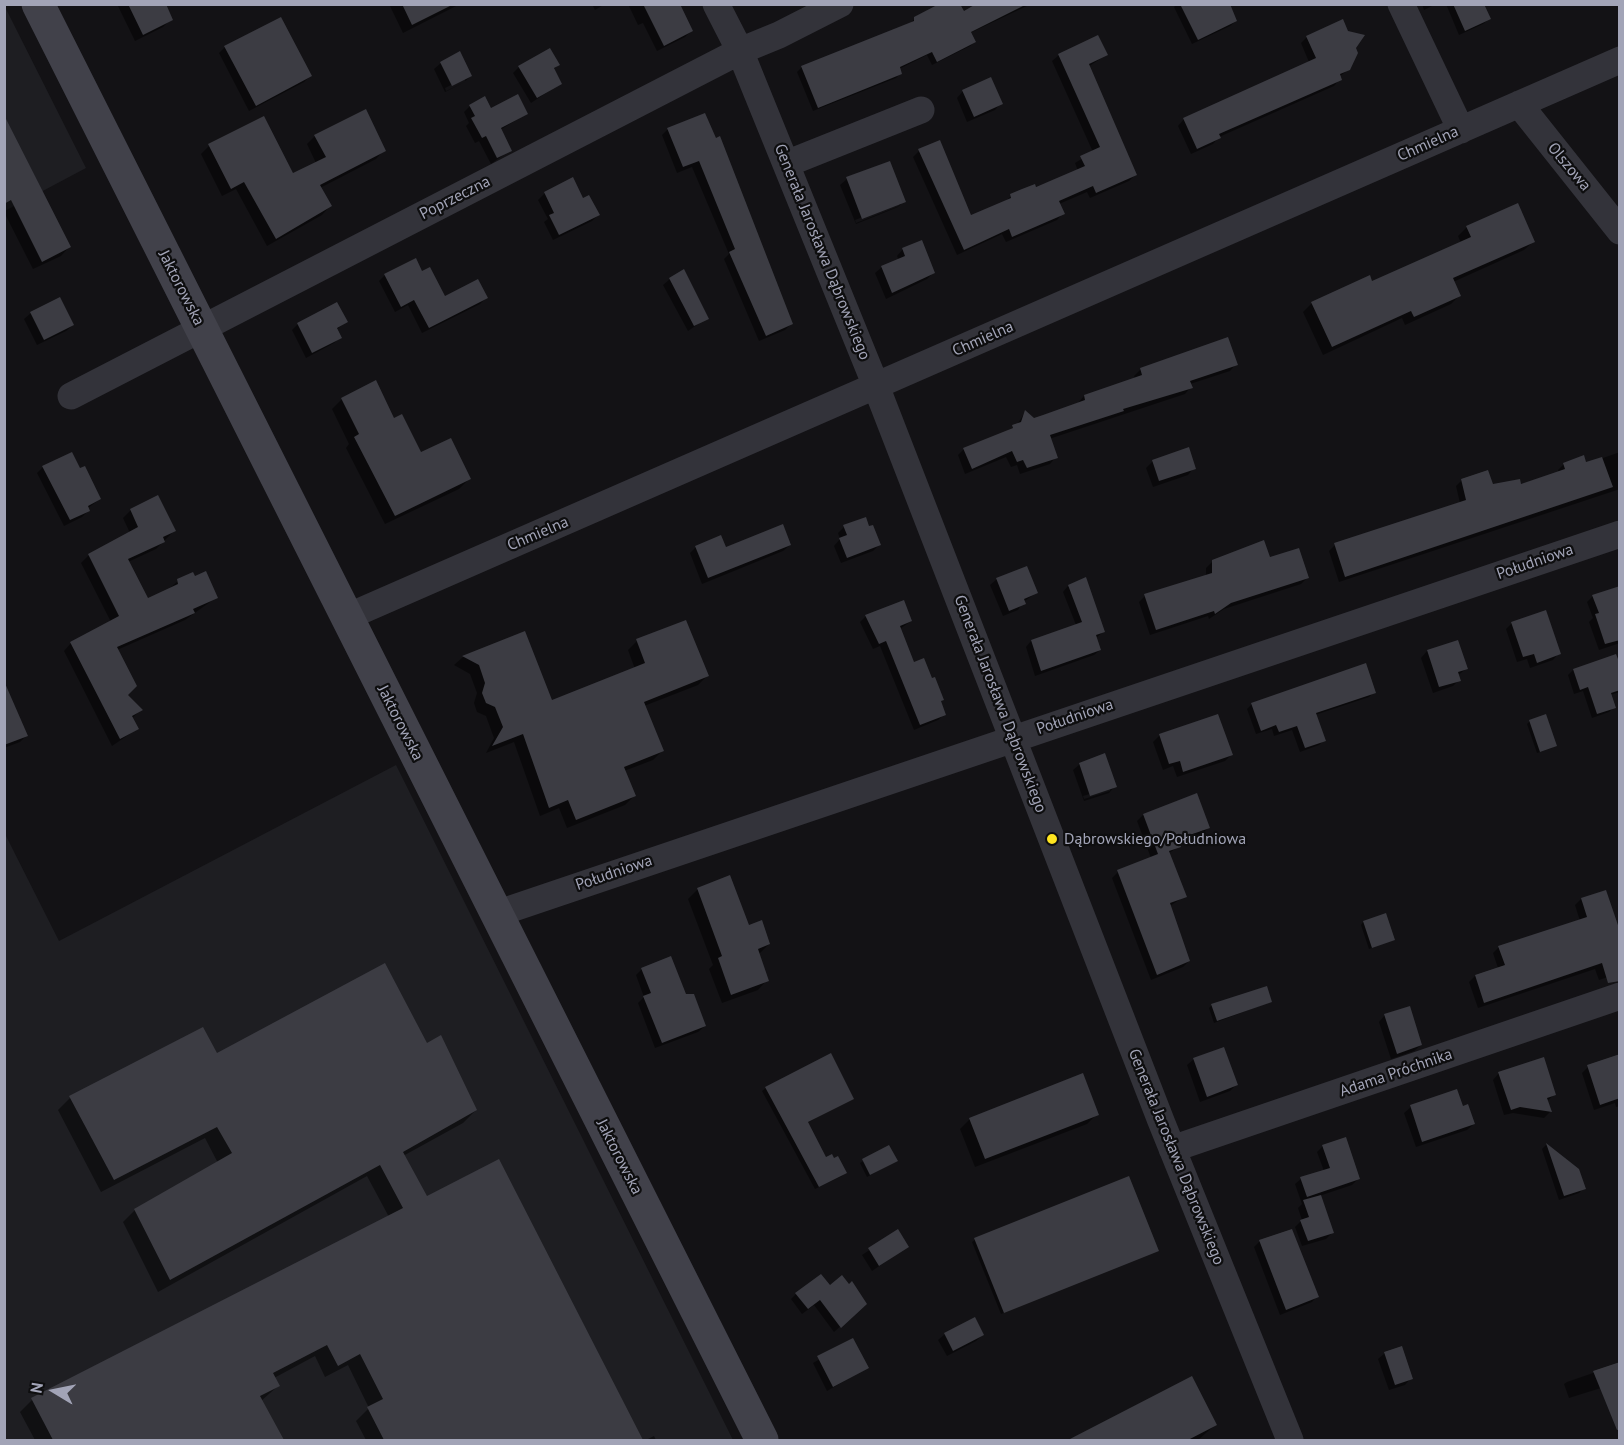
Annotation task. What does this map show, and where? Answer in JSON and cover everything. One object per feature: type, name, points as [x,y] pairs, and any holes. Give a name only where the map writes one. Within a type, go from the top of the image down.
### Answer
[{"type":"main road","name":"Jaktorowska","points":[[38,4],[762,1440]]},
{"type":"street","name":"Generała Jarosława Dąbrowskiego","points":[[716,4],[740,51],[876,386],[1172,1149],[1290,1440]]},
{"type":"street","name":"Poprzeczna","points":[[71,396],[740,51],[779,35],[840,4]]},
{"type":"street","points":[[1401,4],[1461,130]]},
{"type":"street","name":"Chmielna","points":[[347,617],[1620,60]]},
{"type":"street","name":"Olszowa","points":[[1518,104],[1620,231]]},
{"type":"street","points":[[786,164],[921,110]]},
{"type":"street","name":"Południowa","points":[[496,914],[1620,534]]},
{"type":"street","name":"Adama Próchnika","points":[[1172,1149],[1620,996]]},
{"type":"shaded area","points":[[4,5],[86,168],[5,211],[4,211]]},
{"type":"shaded area","points":[[396,765],[733,1440],[5,1440],[4,832],[59,941]]},
{"type":"building","points":[[128,4],[166,4],[173,20],[143,35]]},
{"type":"building","points":[[402,4],[454,4],[412,25]]},
{"type":"building","points":[[643,4],[680,4],[693,31],[664,46]]},
{"type":"building","points":[[939,4],[960,4],[964,11],[976,4],[1027,4],[971,32],[976,42],[937,62],[932,52],[900,67],[902,74],[818,108],[801,66],[914,21],[914,17]]},
{"type":"building","points":[[1180,4],[1230,4],[1237,21],[1198,40]]},
{"type":"building","points":[[1453,4],[1484,4],[1491,19],[1465,31]]},
{"type":"building","points":[[281,17],[312,76],[256,106],[224,46]]},
{"type":"building","points":[[1343,19],[1348,31],[1365,35],[1356,48],[1358,53],[1350,70],[1340,74],[1342,80],[1219,134],[1221,138],[1197,149],[1183,118],[1316,58],[1306,36]]},
{"type":"building","points":[[1098,35],[1108,55],[1089,64],[1137,175],[1096,193],[1093,186],[1059,201],[1065,214],[1012,237],[1009,229],[964,250],[918,149],[940,140],[971,215],[1011,198],[1010,194],[1035,184],[1036,187],[1085,166],[1080,156],[1100,147],[1058,54]]},
{"type":"building","points":[[550,48],[560,65],[554,68],[562,84],[537,98],[518,66]]},
{"type":"building","points":[[460,51],[472,76],[452,86],[440,62]]},
{"type":"building","points":[[991,77],[1003,104],[974,117],[962,90]]},
{"type":"building","points":[[518,94],[528,114],[501,128],[512,151],[497,158],[486,136],[482,138],[471,118],[475,116],[469,105],[485,96],[491,108]]},
{"type":"building","points":[[366,109],[386,151],[320,185],[332,206],[276,239],[244,182],[231,189],[208,144],[264,116],[293,173],[326,157],[314,135]]},
{"type":"building","points":[[705,113],[716,138],[720,136],[793,324],[766,336],[729,252],[735,249],[699,161],[683,167],[667,128]]},
{"type":"building","points":[[4,115],[71,247],[42,262],[11,200],[4,204]]},
{"type":"building","points":[[890,161],[906,202],[862,219],[846,177]]},
{"type":"building","points":[[573,177],[583,198],[589,195],[600,215],[559,235],[549,215],[554,213],[544,192]]},
{"type":"building","points":[[1518,203],[1535,242],[1453,278],[1461,296],[1414,317],[1411,311],[1332,347],[1311,302],[1370,275],[1372,281],[1471,237],[1466,226]]},
{"type":"building","points":[[922,240],[935,273],[892,293],[881,266],[905,256],[902,248]]},
{"type":"building","points":[[416,258],[422,271],[430,267],[445,296],[478,279],[488,298],[429,328],[414,300],[401,307],[384,274]]},
{"type":"building","points":[[684,269],[709,319],[694,326],[669,278]]},
{"type":"building","points":[[60,297],[74,325],[44,340],[30,312]]},
{"type":"building","points":[[337,302],[348,322],[337,328],[342,338],[312,353],[297,323]]},
{"type":"building","points":[[1228,337],[1238,365],[1190,381],[1193,388],[1123,409],[1124,411],[1050,435],[1058,458],[1027,468],[1023,460],[1017,462],[1012,451],[972,469],[963,448],[1013,428],[1012,425],[1021,422],[1025,410],[1034,418],[1085,400],[1084,395],[1142,375],[1140,368]]},
{"type":"building","points":[[376,380],[394,418],[402,414],[421,452],[451,438],[471,479],[395,516],[354,437],[359,434],[341,398]]},
{"type":"building","points":[[1189,447],[1196,469],[1159,481],[1152,460]]},
{"type":"building","points":[[72,452],[80,468],[85,466],[101,499],[88,506],[90,511],[70,520],[42,466]]},
{"type":"building","points":[[1584,455],[1586,462],[1602,457],[1613,487],[1345,577],[1334,543],[1466,500],[1461,479],[1488,470],[1493,484],[1520,479],[1521,484],[1565,469],[1563,463]]},
{"type":"building","points":[[158,495],[176,531],[163,537],[165,542],[128,559],[148,598],[178,584],[177,579],[193,572],[195,576],[206,571],[218,598],[193,609],[195,613],[117,647],[137,686],[128,695],[143,710],[132,716],[139,729],[120,739],[70,642],[119,616],[88,554],[138,527],[130,509]]},
{"type":"building","points":[[866,517],[869,526],[873,525],[881,545],[847,558],[839,538],[847,535],[843,525]]},
{"type":"building","points":[[783,524],[791,545],[708,578],[695,546],[721,535],[726,547]]},
{"type":"building","points":[[1264,540],[1270,557],[1299,548],[1309,578],[1231,603],[1215,614],[1214,611],[1156,630],[1144,594],[1212,573],[1212,560]]},
{"type":"building","points":[[1027,566],[1038,593],[1024,599],[1026,604],[1009,611],[996,578]]},
{"type":"building","points":[[1086,577],[1105,632],[1096,635],[1101,650],[1041,671],[1031,640],[1082,622],[1068,585]]},
{"type":"building","points":[[1620,586],[1620,640],[1605,644],[1595,614],[1599,613],[1592,595]]},
{"type":"building","points":[[904,600],[912,621],[900,626],[914,662],[924,658],[932,678],[935,677],[944,700],[941,701],[946,715],[920,725],[886,641],[879,644],[865,615]]},
{"type":"building","points":[[1546,610],[1561,654],[1537,663],[1534,654],[1523,657],[1511,622]]},
{"type":"building","points":[[686,620],[709,676],[644,702],[664,751],[624,767],[636,796],[576,820],[568,800],[549,808],[523,734],[492,746],[503,727],[495,707],[486,703],[482,693],[485,683],[479,665],[462,656],[525,631],[552,700],[645,663],[636,639]]},
{"type":"building","points":[[1458,640],[1468,669],[1458,672],[1461,681],[1439,687],[1427,650]]},
{"type":"building","points":[[1616,654],[1620,664],[1620,690],[1611,693],[1616,708],[1597,714],[1588,687],[1580,690],[1573,669]]},
{"type":"building","points":[[1366,663],[1376,693],[1316,713],[1326,741],[1305,748],[1297,726],[1279,732],[1276,725],[1261,731],[1251,703]]},
{"type":"building","points":[[4,681],[28,736],[4,745]]},
{"type":"building","points":[[1218,714],[1233,755],[1183,772],[1180,761],[1169,764],[1159,734]]},
{"type":"building","points":[[1546,714],[1557,746],[1540,752],[1529,720]]},
{"type":"building","points":[[1105,753],[1117,787],[1090,796],[1079,763]]},
{"type":"building","points":[[1197,793],[1210,828],[1178,839],[1181,847],[1169,851],[1187,897],[1170,903],[1190,961],[1157,975],[1117,870],[1158,854],[1143,814]]},
{"type":"building","points":[[730,875],[749,925],[762,920],[770,944],[758,949],[769,981],[731,995],[718,958],[722,956],[697,888]]},
{"type":"building","points":[[1606,890],[1620,931],[1620,981],[1608,983],[1602,963],[1484,1003],[1475,975],[1505,965],[1498,946],[1587,917],[1581,898]]},
{"type":"building","points":[[1386,913],[1395,940],[1372,948],[1363,921]]},
{"type":"building","points":[[671,956],[686,994],[694,994],[706,1026],[662,1043],[643,996],[651,993],[641,968]]},
{"type":"building","points":[[385,963],[427,1043],[441,1035],[477,1110],[403,1152],[427,1196],[499,1159],[643,1440],[384,1440],[367,1407],[383,1399],[360,1354],[338,1366],[327,1345],[273,1373],[280,1386],[260,1396],[284,1440],[53,1440],[31,1398],[403,1208],[380,1165],[170,1280],[134,1209],[232,1153],[217,1127],[114,1180],[69,1096],[203,1027],[217,1053]]},
{"type":"building","points":[[1267,986],[1272,1002],[1217,1021],[1211,1004]]},
{"type":"building","points":[[1410,1006],[1422,1045],[1397,1054],[1384,1014]]},
{"type":"building","points":[[1224,1047],[1238,1085],[1207,1097],[1193,1058]]},
{"type":"building","points":[[831,1053],[854,1099],[808,1122],[826,1157],[832,1154],[834,1158],[838,1156],[847,1173],[819,1187],[765,1087]]},
{"type":"building","points":[[1620,1054],[1620,1098],[1600,1105],[1587,1065]]},
{"type":"building","points":[[1544,1057],[1556,1095],[1547,1098],[1552,1112],[1520,1107],[1511,1110],[1498,1072]]},
{"type":"building","points":[[1083,1073],[1099,1115],[985,1159],[969,1118]]},
{"type":"building","points":[[1457,1089],[1463,1106],[1468,1104],[1475,1124],[1422,1142],[1410,1105]]},
{"type":"building","points":[[1346,1137],[1360,1179],[1307,1197],[1300,1177],[1330,1168],[1322,1145]]},
{"type":"building","points":[[1546,1143],[1579,1169],[1586,1189],[1564,1196]]},
{"type":"building","points":[[889,1145],[898,1161],[870,1175],[862,1159]]},
{"type":"building","points":[[1129,1176],[1159,1251],[1004,1313],[974,1238]]},
{"type":"building","points":[[1321,1195],[1334,1233],[1308,1241],[1300,1220],[1309,1217],[1303,1200]]},
{"type":"building","points":[[898,1229],[909,1247],[879,1266],[868,1248]]},
{"type":"building","points":[[1292,1229],[1319,1297],[1286,1310],[1259,1240]]},
{"type":"building","points":[[821,1274],[830,1285],[842,1275],[849,1284],[852,1281],[867,1304],[841,1328],[820,1300],[808,1309],[795,1293]]},
{"type":"building","points":[[975,1317],[984,1335],[953,1351],[944,1333]]},
{"type":"building","points":[[853,1338],[869,1368],[833,1387],[817,1356]]},
{"type":"building","points":[[1402,1346],[1413,1379],[1395,1385],[1384,1352]]},
{"type":"building","points":[[1620,1362],[1620,1429],[1617,1430],[1593,1371]]},
{"type":"building","points":[[1192,1376],[1217,1425],[1188,1440],[1068,1440]]},
{"type":"place","name":"Dąbrowskiego/Południowa","points":[[1052,839]]}]
